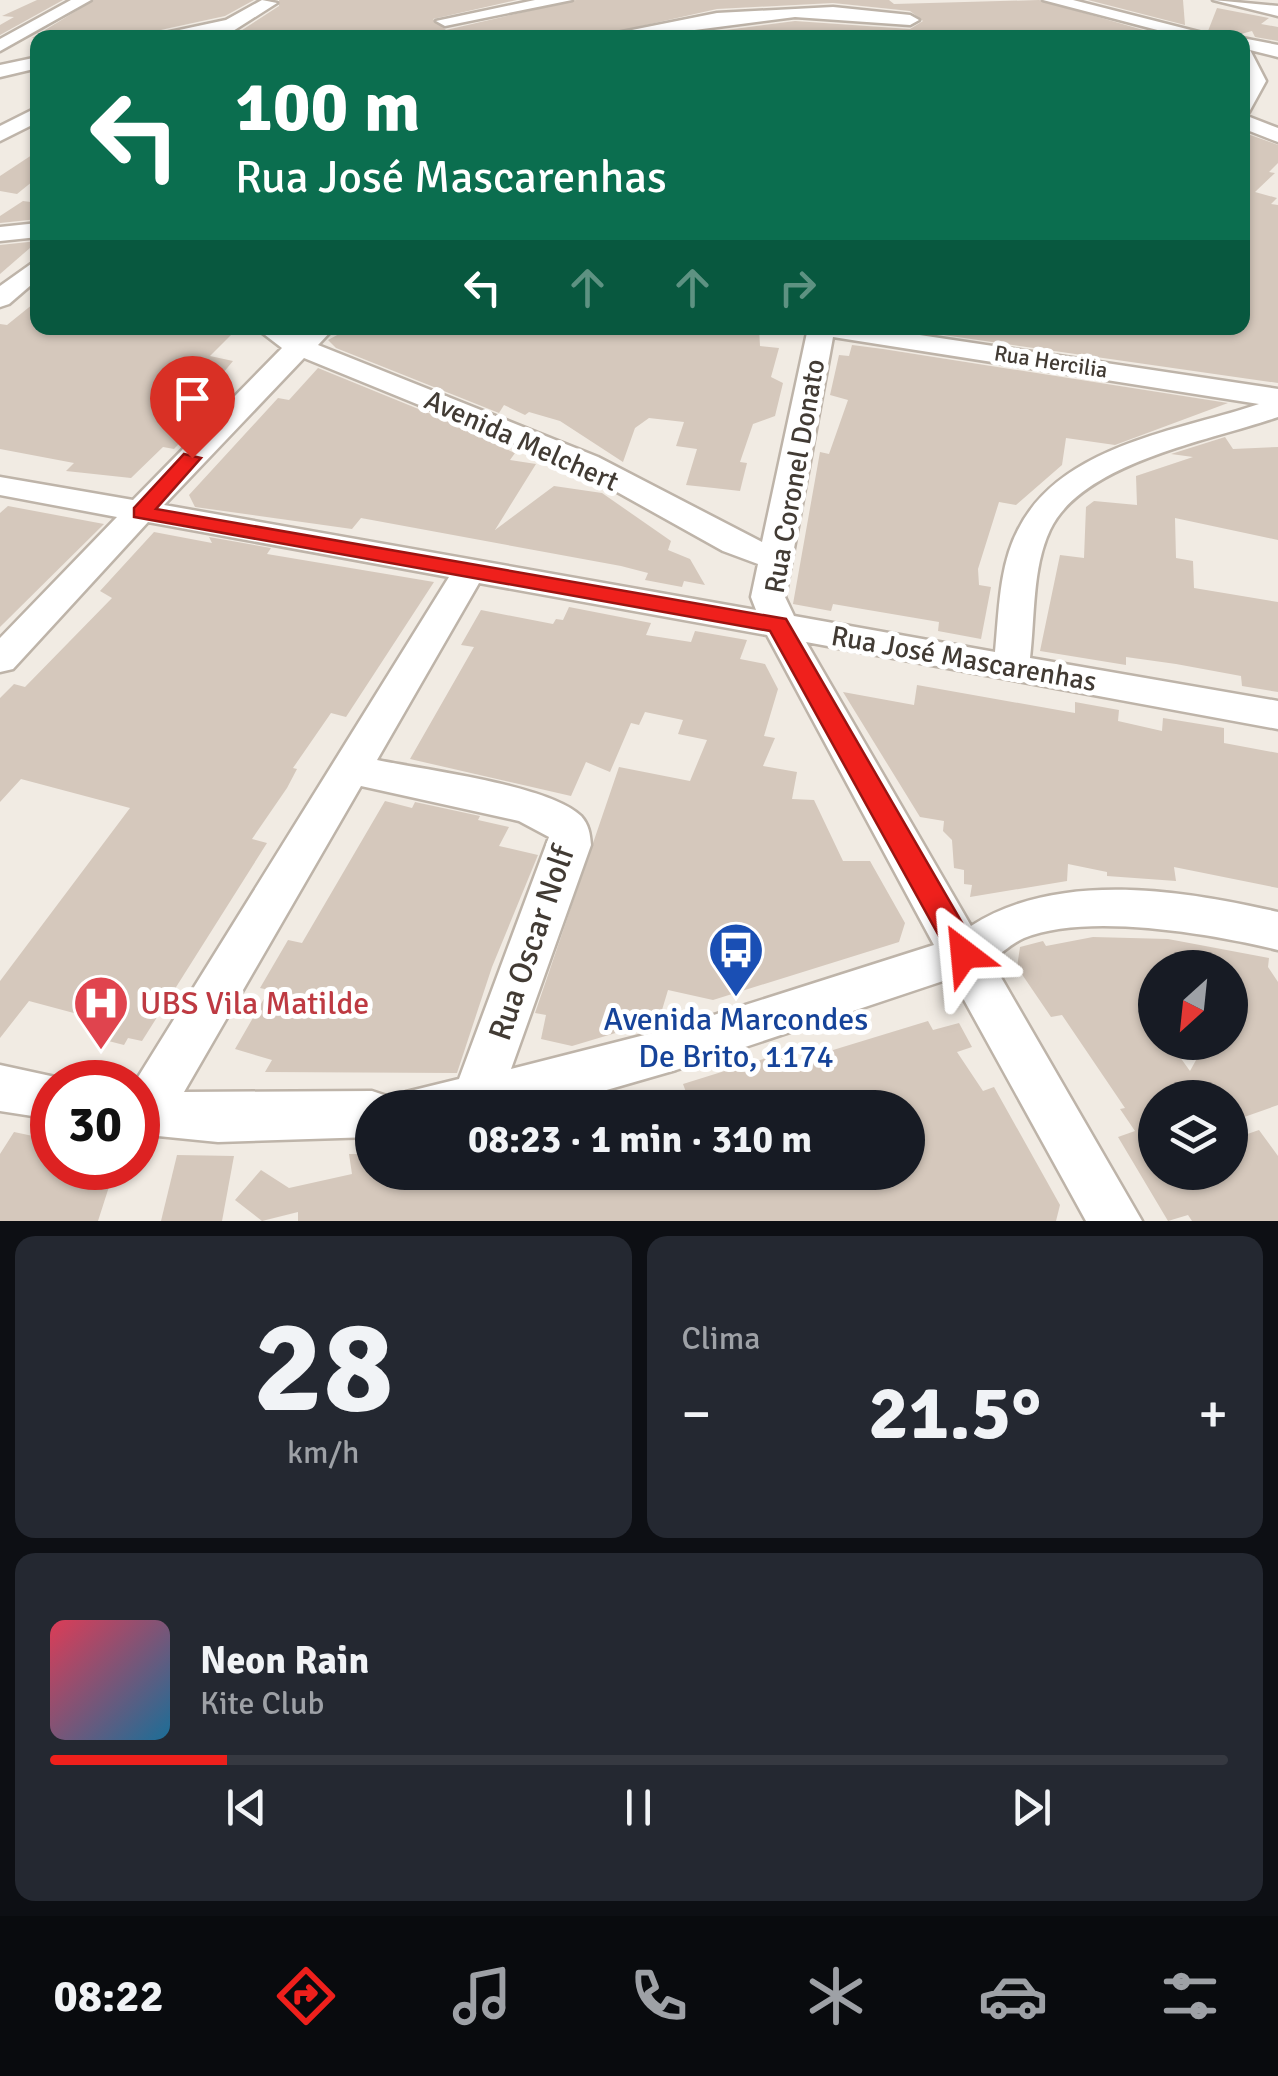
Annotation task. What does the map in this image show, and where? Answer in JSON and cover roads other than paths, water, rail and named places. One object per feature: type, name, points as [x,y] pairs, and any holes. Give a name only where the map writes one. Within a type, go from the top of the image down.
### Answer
[{"type":"street","points":[[0,46],[83,0]]},
{"type":"street","points":[[445,21],[450,0]]},
{"type":"street","points":[[445,21],[564,0]]},
{"type":"street","points":[[902,0],[916,30]]},
{"type":"street","points":[[1051,0],[1180,30]]},
{"type":"street","points":[[1221,0],[1240,22],[1278,50]]},
{"type":"street","points":[[643,30],[762,4],[808,1],[867,6],[910,20]]},
{"type":"street","points":[[222,30],[269,9]]},
{"type":"street","points":[[1240,22],[1278,11]]},
{"type":"street","points":[[445,21],[452,30]]},
{"type":"street","points":[[685,22],[702,30]]},
{"type":"street","points":[[0,71],[30,64]]},
{"type":"street","points":[[1250,69],[1256,81],[1250,93]]},
{"type":"street","points":[[0,135],[30,118]]},
{"type":"street","points":[[1250,124],[1278,136]]},
{"type":"street","points":[[0,234],[30,231]]},
{"type":"street","points":[[0,300],[30,273]]},
{"type":"street","name":"Rua Coronel Donato","points":[[778,624],[768,597],[774,558],[834,335]]},
{"type":"street","name":"Rua Hercilia","points":[[880,335],[1278,398]]},
{"type":"street","points":[[0,660],[309,336]]},
{"type":"street","name":"Avenida Melchert","points":[[309,336],[586,464],[734,544],[774,558]]},
{"type":"street","points":[[1011,666],[1024,564],[1035,526],[1052,502],[1097,470],[1278,407]]},
{"type":"street","name":"Rua José Mascarenhas","points":[[0,486],[1278,715]]},
{"type":"street","points":[[160,1080],[470,570]]},
{"type":"street","points":[[778,624],[1116,1221]]},
{"type":"street","name":"Rua Oscar Nolf","points":[[351,769],[526,807],[554,818],[568,830],[570,845],[479,1090]]},
{"type":"street","points":[[517,1090],[604,1067],[964,954],[1013,922],[1072,910],[1128,909],[1228,919],[1278,930]]},
{"type":"street","points":[[0,1088],[30,1093]]},
{"type":"street","points":[[160,1113],[218,1118],[355,1114]]},
{"type":"place","name":"Avenida Marcondes De Brito, 1174","points":[[736,999]]},
{"type":"place","name":"UBS Vila Matilde","points":[[101,1052]]}]
